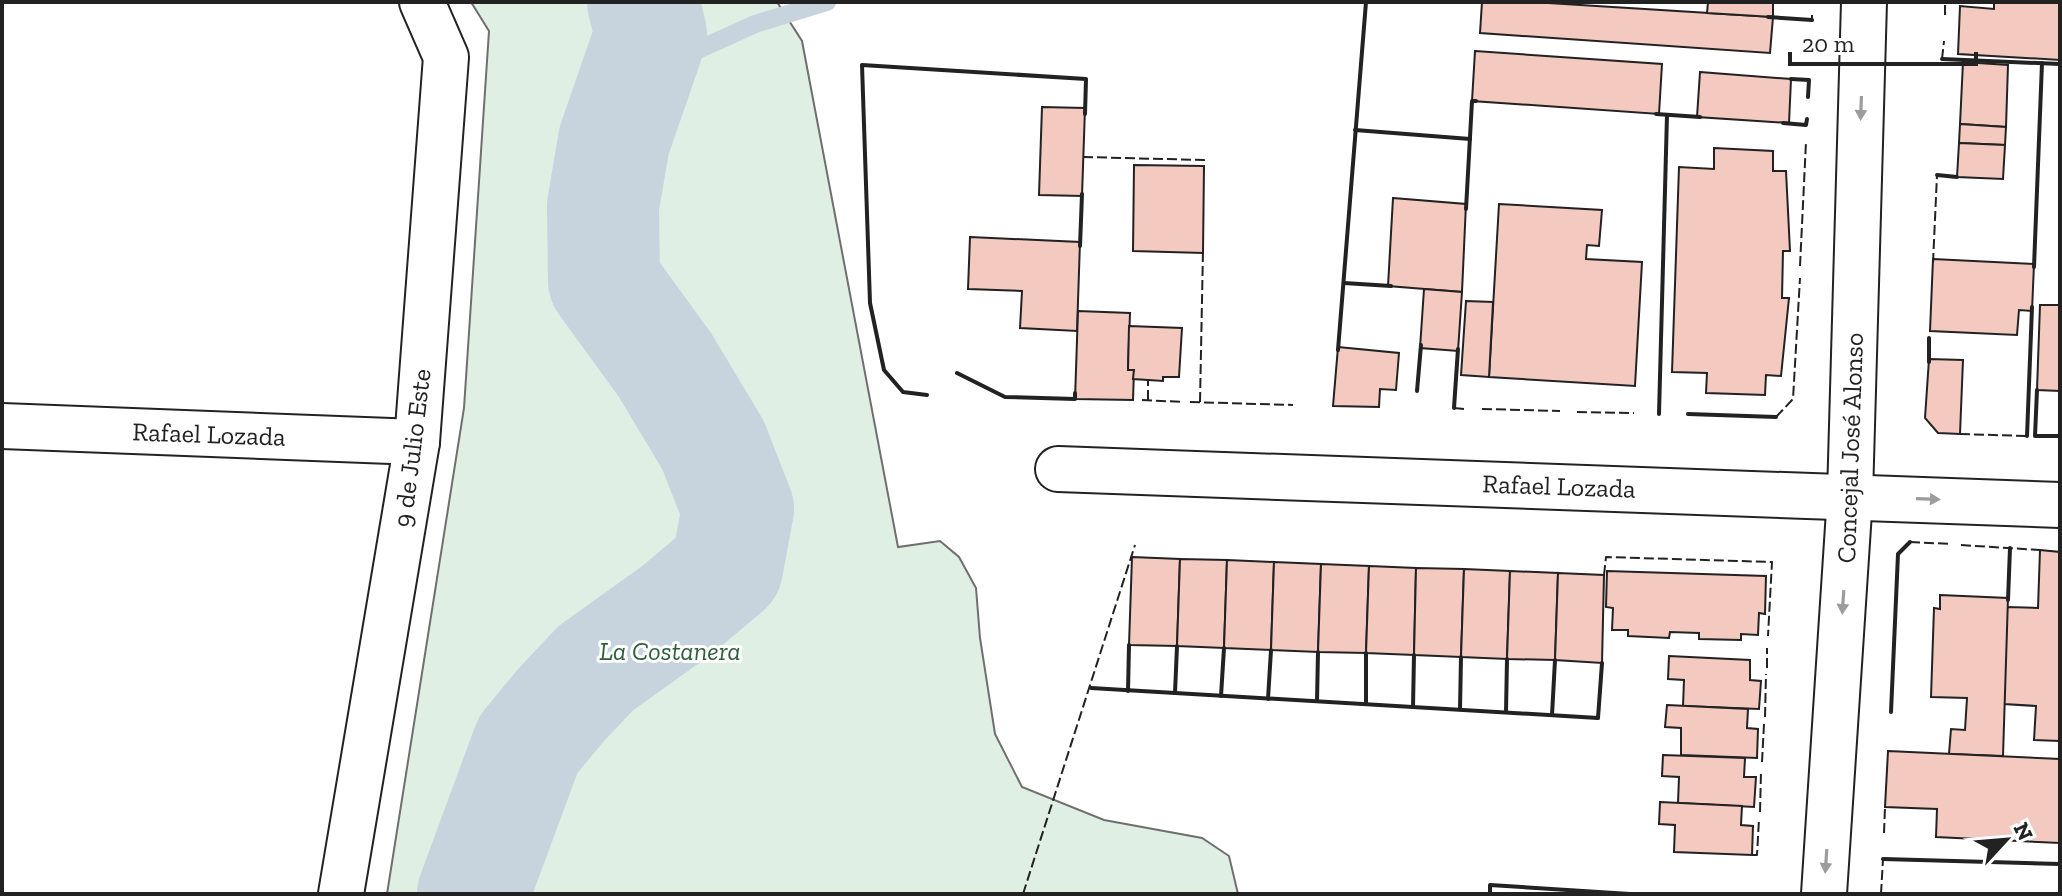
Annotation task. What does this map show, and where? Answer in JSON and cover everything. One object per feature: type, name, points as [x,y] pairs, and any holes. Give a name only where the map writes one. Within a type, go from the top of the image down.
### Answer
[{"type":"street","name":"9 de Julio Este","points":[[341,894],[417,442],[446,57],[422,2]]},
{"type":"street","name":"Concejal José Alonso","points":[[1824,894],[1850,496],[1864,2]]},
{"type":"street","name":"Rafael Lozada","points":[[2,426],[417,442]]},
{"type":"street","name":"Rafael Lozada","points":[[1058,469],[2060,505]]},
{"type":"green space","name":"La Costanera","points":[[471,2],[777,2],[802,41],[898,547],[940,541],[959,557],[976,588],[980,638],[995,734],[1022,787],[1104,820],[1202,838],[1229,856],[1238,894],[387,894],[464,408],[489,31]]},
{"type":"building","points":[[1482,2],[1532,2],[1773,17],[1770,53],[1480,33]]},
{"type":"building","points":[[1708,2],[1773,2],[1773,17],[1707,13]]},
{"type":"building","points":[[1994,2],[2060,2],[2060,60],[1958,54],[1960,6],[1994,9]]},
{"type":"building","points":[[1475,51],[1662,64],[1659,114],[1472,101]]},
{"type":"building","points":[[1963,62],[2008,65],[2006,127],[1960,124]]},
{"type":"building","points":[[1700,72],[1791,79],[1789,123],[1697,117]]},
{"type":"building","points":[[1042,107],[1085,108],[1082,196],[1039,195]]},
{"type":"building","points":[[1960,124],[2006,127],[2005,145],[1959,143]]},
{"type":"building","points":[[1959,143],[2005,145],[2003,179],[1957,177]]},
{"type":"building","points":[[1714,148],[1773,151],[1773,171],[1786,171],[1790,251],[1783,251],[1782,298],[1789,298],[1781,376],[1766,375],[1765,395],[1706,393],[1707,373],[1672,372],[1679,167],[1714,169]]},
{"type":"building","points":[[1134,165],[1204,166],[1203,253],[1133,251]]},
{"type":"building","points":[[1393,198],[1466,204],[1462,292],[1388,286]]},
{"type":"building","points":[[1499,204],[1602,210],[1599,246],[1587,245],[1586,259],[1642,262],[1635,386],[1489,377]]},
{"type":"building","points":[[970,237],[1080,242],[1077,331],[1020,328],[1022,291],[968,289]]},
{"type":"building","points":[[1933,259],[2034,264],[2032,311],[2019,310],[2017,335],[1930,331]]},
{"type":"building","points":[[1424,289],[1462,292],[1458,351],[1420,348]]},
{"type":"building","points":[[1466,301],[1493,302],[1489,377],[1461,375]]},
{"type":"building","points":[[2040,305],[2060,305],[2060,391],[2037,390]]},
{"type":"building","points":[[1078,311],[1130,313],[1128,370],[1134,370],[1133,400],[1075,399]]},
{"type":"building","points":[[1129,326],[1182,328],[1179,377],[1163,377],[1163,381],[1133,379],[1134,370],[1128,370]]},
{"type":"building","points":[[1338,347],[1399,353],[1396,390],[1380,389],[1379,407],[1333,406]]},
{"type":"building","points":[[1929,359],[1963,360],[1960,434],[1938,433],[1925,418]]},
{"type":"building","points":[[2040,550],[2060,552],[2060,741],[2034,740],[2036,706],[2004,704],[2007,607],[2038,608]]},
{"type":"building","points":[[1132,557],[1180,559],[1177,646],[1129,645]]},
{"type":"building","points":[[1180,559],[1227,560],[1224,648],[1177,646]]},
{"type":"building","points":[[1227,560],[1274,562],[1271,650],[1224,648]]},
{"type":"building","points":[[1274,562],[1321,564],[1318,652],[1271,650]]},
{"type":"building","points":[[1321,564],[1369,566],[1366,653],[1318,652]]},
{"type":"building","points":[[1369,566],[1416,568],[1414,655],[1366,653]]},
{"type":"building","points":[[1416,568],[1464,569],[1461,657],[1414,655]]},
{"type":"building","points":[[1464,569],[1510,571],[1507,659],[1461,657]]},
{"type":"building","points":[[1510,571],[1558,573],[1555,660],[1507,659]]},
{"type":"building","points":[[1607,571],[1766,576],[1765,614],[1759,613],[1758,635],[1741,634],[1741,640],[1699,639],[1699,633],[1670,632],[1669,638],[1628,636],[1628,630],[1612,630],[1613,608],[1606,607]]},
{"type":"building","points":[[1558,573],[1604,575],[1602,663],[1555,660]]},
{"type":"building","points":[[1940,595],[2008,598],[2003,756],[1949,754],[1951,729],[1965,730],[1967,698],[1931,697],[1934,608],[1940,609]]},
{"type":"building","points":[[1669,656],[1750,660],[1750,680],[1761,681],[1759,709],[1683,706],[1684,680],[1668,679]]},
{"type":"building","points":[[1667,705],[1748,709],[1747,728],[1758,729],[1757,758],[1681,755],[1681,728],[1665,727]]},
{"type":"building","points":[[1888,751],[2060,759],[2060,843],[1936,837],[1937,809],[1885,807]]},
{"type":"building","points":[[1663,755],[1745,758],[1744,777],[1756,777],[1754,807],[1678,803],[1679,777],[1662,776]]},
{"type":"building","points":[[1660,802],[1742,806],[1741,825],[1753,826],[1752,855],[1674,852],[1675,825],[1659,824]]},
{"type":"waterway","points":[[473,894],[528,745],[596,668],[677,610],[727,568],[738,509],[713,445],[665,365],[604,281],[603,206],[614,141],[651,34],[643,2]]},
{"type":"waterway","points":[[636,78],[755,24],[827,2]]},
{"type":"fence","points":[[1945,2],[1945,15]]},
{"type":"fence","points":[[1812,15],[1812,20]]},
{"type":"fence","points":[[1942,59],[1944,41]]},
{"type":"fence","points":[[1800,266],[1806,142]]},
{"type":"fence","points":[[1083,157],[1204,160],[1204,170]]},
{"type":"fence","points":[[1933,263],[1937,175]]},
{"type":"fence","points":[[1200,402],[1203,250]]},
{"type":"fence","points":[[1776,417],[1793,399],[1800,278]]},
{"type":"fence","points":[[1148,380],[1148,400]]},
{"type":"fence","points":[[1142,400],[1184,402]]},
{"type":"fence","points":[[1190,402],[1293,405]]},
{"type":"fence","points":[[1454,408],[1465,409]]},
{"type":"fence","points":[[1482,409],[1560,411]]},
{"type":"fence","points":[[1577,412],[1634,413]]},
{"type":"fence","points":[[1960,434],[2027,436]]},
{"type":"fence","points":[[1910,542],[1952,544]]},
{"type":"fence","points":[[1023,894],[1135,545]]},
{"type":"fence","points":[[1961,545],[2040,550]]},
{"type":"fence","points":[[1604,575],[1606,557],[1772,562],[1768,636]]},
{"type":"fence","points":[[1767,648],[1767,668]]},
{"type":"fence","points":[[1765,717],[1766,674]]},
{"type":"fence","points":[[1762,762],[1764,724]]},
{"type":"fence","points":[[1760,812],[1761,772]]},
{"type":"fence","points":[[1884,833],[1885,807]]},
{"type":"fence","points":[[1752,855],[1757,855],[1759,819]]},
{"type":"fence","points":[[1881,894],[1883,859]]},
{"type":"wall","points":[[1338,350],[1366,2]]},
{"type":"wall","points":[[1768,17],[1812,20]]},
{"type":"wall","points":[[1942,59],[2060,64]]},
{"type":"wall","points":[[2034,267],[2042,63]]},
{"type":"wall","points":[[927,395],[903,392],[884,370],[870,303],[862,65],[1086,79],[1085,114]]},
{"type":"wall","points":[[1791,79],[1809,80],[1808,97]]},
{"type":"wall","points":[[1466,209],[1472,101],[1476,101]]},
{"type":"wall","points":[[1656,114],[1700,117]]},
{"type":"wall","points":[[1659,414],[1667,115]]},
{"type":"wall","points":[[1783,123],[1806,125],[1807,119]]},
{"type":"wall","points":[[1355,130],[1470,139]]},
{"type":"wall","points":[[1937,175],[1957,177]]},
{"type":"wall","points":[[1080,246],[1082,194]]},
{"type":"wall","points":[[1344,283],[1391,286]]},
{"type":"wall","points":[[2027,436],[2032,307]]},
{"type":"wall","points":[[1929,338],[1929,362]]},
{"type":"wall","points":[[1417,391],[1421,345]]},
{"type":"wall","points":[[1454,408],[1458,349]]},
{"type":"wall","points":[[957,373],[1005,397],[1075,399],[1075,393]]},
{"type":"wall","points":[[2037,390],[2035,436],[2060,436]]},
{"type":"wall","points":[[1688,414],[1776,417]]},
{"type":"wall","points":[[1891,712],[1898,554],[1910,542]]},
{"type":"wall","points":[[2008,600],[2010,548]]},
{"type":"wall","points":[[1128,691],[1129,645]]},
{"type":"wall","points":[[1175,693],[1177,646]]},
{"type":"wall","points":[[1221,696],[1224,648]]},
{"type":"wall","points":[[1268,699],[1271,650]]},
{"type":"wall","points":[[1317,701],[1318,652]]},
{"type":"wall","points":[[1366,653],[1366,704]]},
{"type":"wall","points":[[1413,707],[1414,655]]},
{"type":"wall","points":[[1460,709],[1461,657]]},
{"type":"wall","points":[[1506,712],[1507,659]]},
{"type":"wall","points":[[1552,715],[1555,660]]},
{"type":"wall","points":[[1091,688],[1598,718],[1602,663]]},
{"type":"wall","points":[[1883,859],[2060,864]]},
{"type":"wall","points":[[1490,894],[1490,885],[1630,894]]}]
